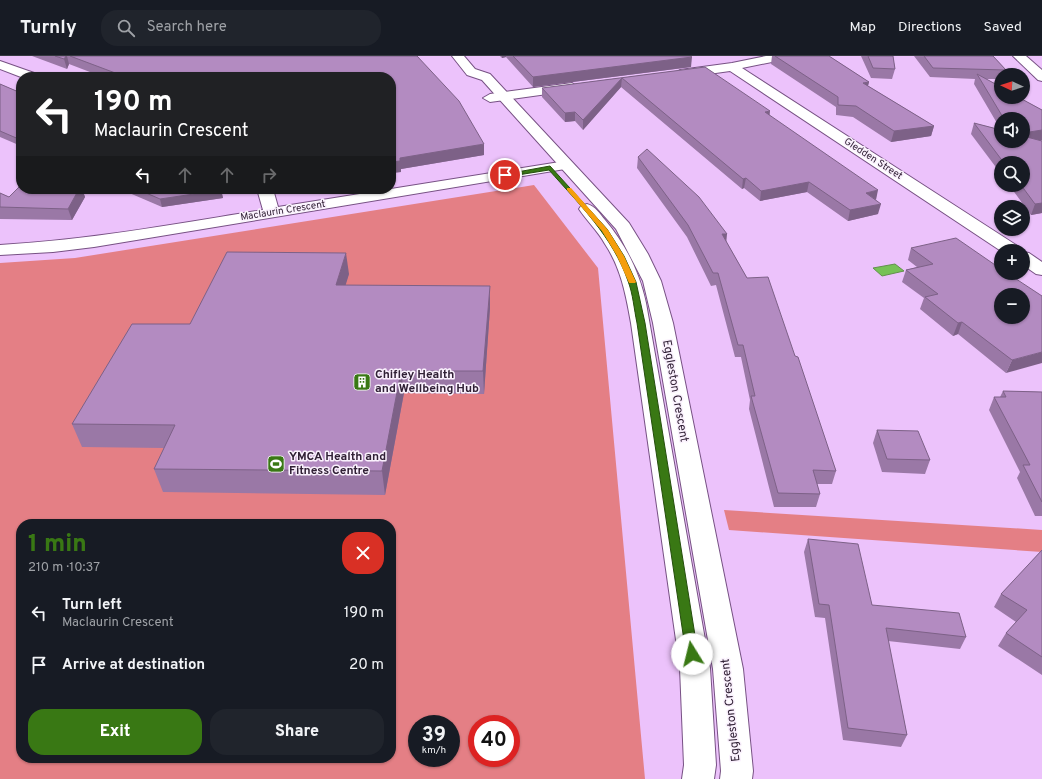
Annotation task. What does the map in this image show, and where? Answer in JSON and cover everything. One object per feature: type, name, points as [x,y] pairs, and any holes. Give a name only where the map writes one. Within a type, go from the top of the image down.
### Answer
[{"type":"street","points":[[667,75],[732,67],[783,56]]},
{"type":"street","points":[[1020,56],[1042,77]]},
{"type":"street","name":"Eggleston Crescent","points":[[465,64],[472,78],[497,97],[558,166],[623,228],[639,254],[652,281],[663,323],[728,669],[737,771],[736,779]]},
{"type":"street","points":[[0,65],[19,72]]},
{"type":"street","name":"Gledden Street","points":[[732,67],[1002,244]]},
{"type":"street","points":[[497,97],[584,86]]},
{"type":"street","name":"Eggleston Crescent","points":[[558,166],[605,230],[621,256],[632,282],[641,323],[694,668],[700,765],[698,779]]},
{"type":"street","name":"Maclaurin Crescent","points":[[396,193],[558,166]]},
{"type":"street","points":[[266,194],[272,213]]},
{"type":"street","name":"Maclaurin Crescent","points":[[0,250],[53,247],[94,242],[388,194]]},
{"type":"street","points":[[1030,262],[1042,270]]},
{"type":"shaded area","points":[[534,185],[598,268],[645,779],[0,779],[0,263],[75,258]]},
{"type":"shaded area","points":[[895,264],[904,271],[882,276],[873,268]]},
{"type":"shaded area","points":[[724,510],[1042,530],[1042,552],[729,530]]},
{"type":"building","points":[[55,56],[66,56],[64,59]]},
{"type":"building","points":[[70,56],[417,56],[459,101],[484,144],[400,158],[400,161],[396,161],[396,72],[113,72]]},
{"type":"building","points":[[513,56],[690,56],[692,57],[533,77]]},
{"type":"building","points":[[775,56],[829,56],[869,82],[863,83],[934,126],[894,131],[856,106],[838,105],[838,97]]},
{"type":"building","points":[[868,56],[893,56],[895,69],[873,68]]},
{"type":"building","points":[[924,56],[993,56],[1004,68],[994,68],[994,70],[933,68]]},
{"type":"building","points":[[705,67],[770,111],[765,112],[878,190],[866,193],[881,204],[850,210],[809,182],[761,191],[746,178],[743,179],[622,78],[583,120],[575,112],[565,113],[542,88]]},
{"type":"building","points":[[977,74],[994,83],[994,102]]},
{"type":"building","points":[[0,84],[16,91],[16,138],[0,131]]},
{"type":"building","points":[[995,104],[1030,104],[1042,110],[1042,130],[1030,132],[1030,112],[1000,112]]},
{"type":"building","points":[[974,123],[994,128],[994,148],[1030,148],[1030,138],[1042,141],[1042,203],[1035,204],[1026,192],[1030,192],[1030,156],[999,156]]},
{"type":"building","points":[[647,149],[699,197],[727,234],[722,234],[747,278],[768,277],[795,356],[798,357],[836,471],[813,470],[820,494],[778,493],[751,396],[755,396],[743,345],[738,345],[718,273],[713,273],[688,225],[638,157]]},
{"type":"building","points":[[16,190],[16,194],[76,194],[68,209],[0,207],[0,193],[9,197]]},
{"type":"building","points":[[148,194],[194,194],[160,199]]},
{"type":"building","points":[[956,238],[994,264],[994,280],[1018,280],[1030,288],[994,288],[994,324],[1030,324],[1030,288],[1042,296],[1042,352],[1012,360],[962,322],[958,323],[925,297],[938,294],[906,270],[933,264],[911,248]]},
{"type":"building","name":"Chifley Health and Wellbeing Hub","points":[[227,252],[346,253],[336,285],[490,286],[483,371],[401,371],[382,471],[154,469],[175,425],[72,424],[132,324],[190,324]]},
{"type":"building","points":[[1003,391],[1042,392],[1042,502],[1023,465],[1030,465],[994,397],[1006,397]]},
{"type":"building","points":[[877,430],[918,431],[930,460],[887,459]]},
{"type":"building","points":[[808,539],[858,544],[872,605],[959,613],[966,637],[886,628],[907,735],[848,728],[829,605],[819,604]]},
{"type":"building","points":[[1042,550],[1042,657],[1006,633],[1027,610],[1001,594]]},
{"type":"slow traffic","points":[[569,189],[605,230],[621,256],[632,282]]},
{"type":"place","name":"Chifley Health and Wellbeing Hub","points":[[362,382]]},
{"type":"place","name":"YMCA Health and Fitness Centre","points":[[276,464]]},
{"type":"route","points":[[505,175],[550,168],[605,230],[621,256],[632,282],[641,323],[692,654]]}]
